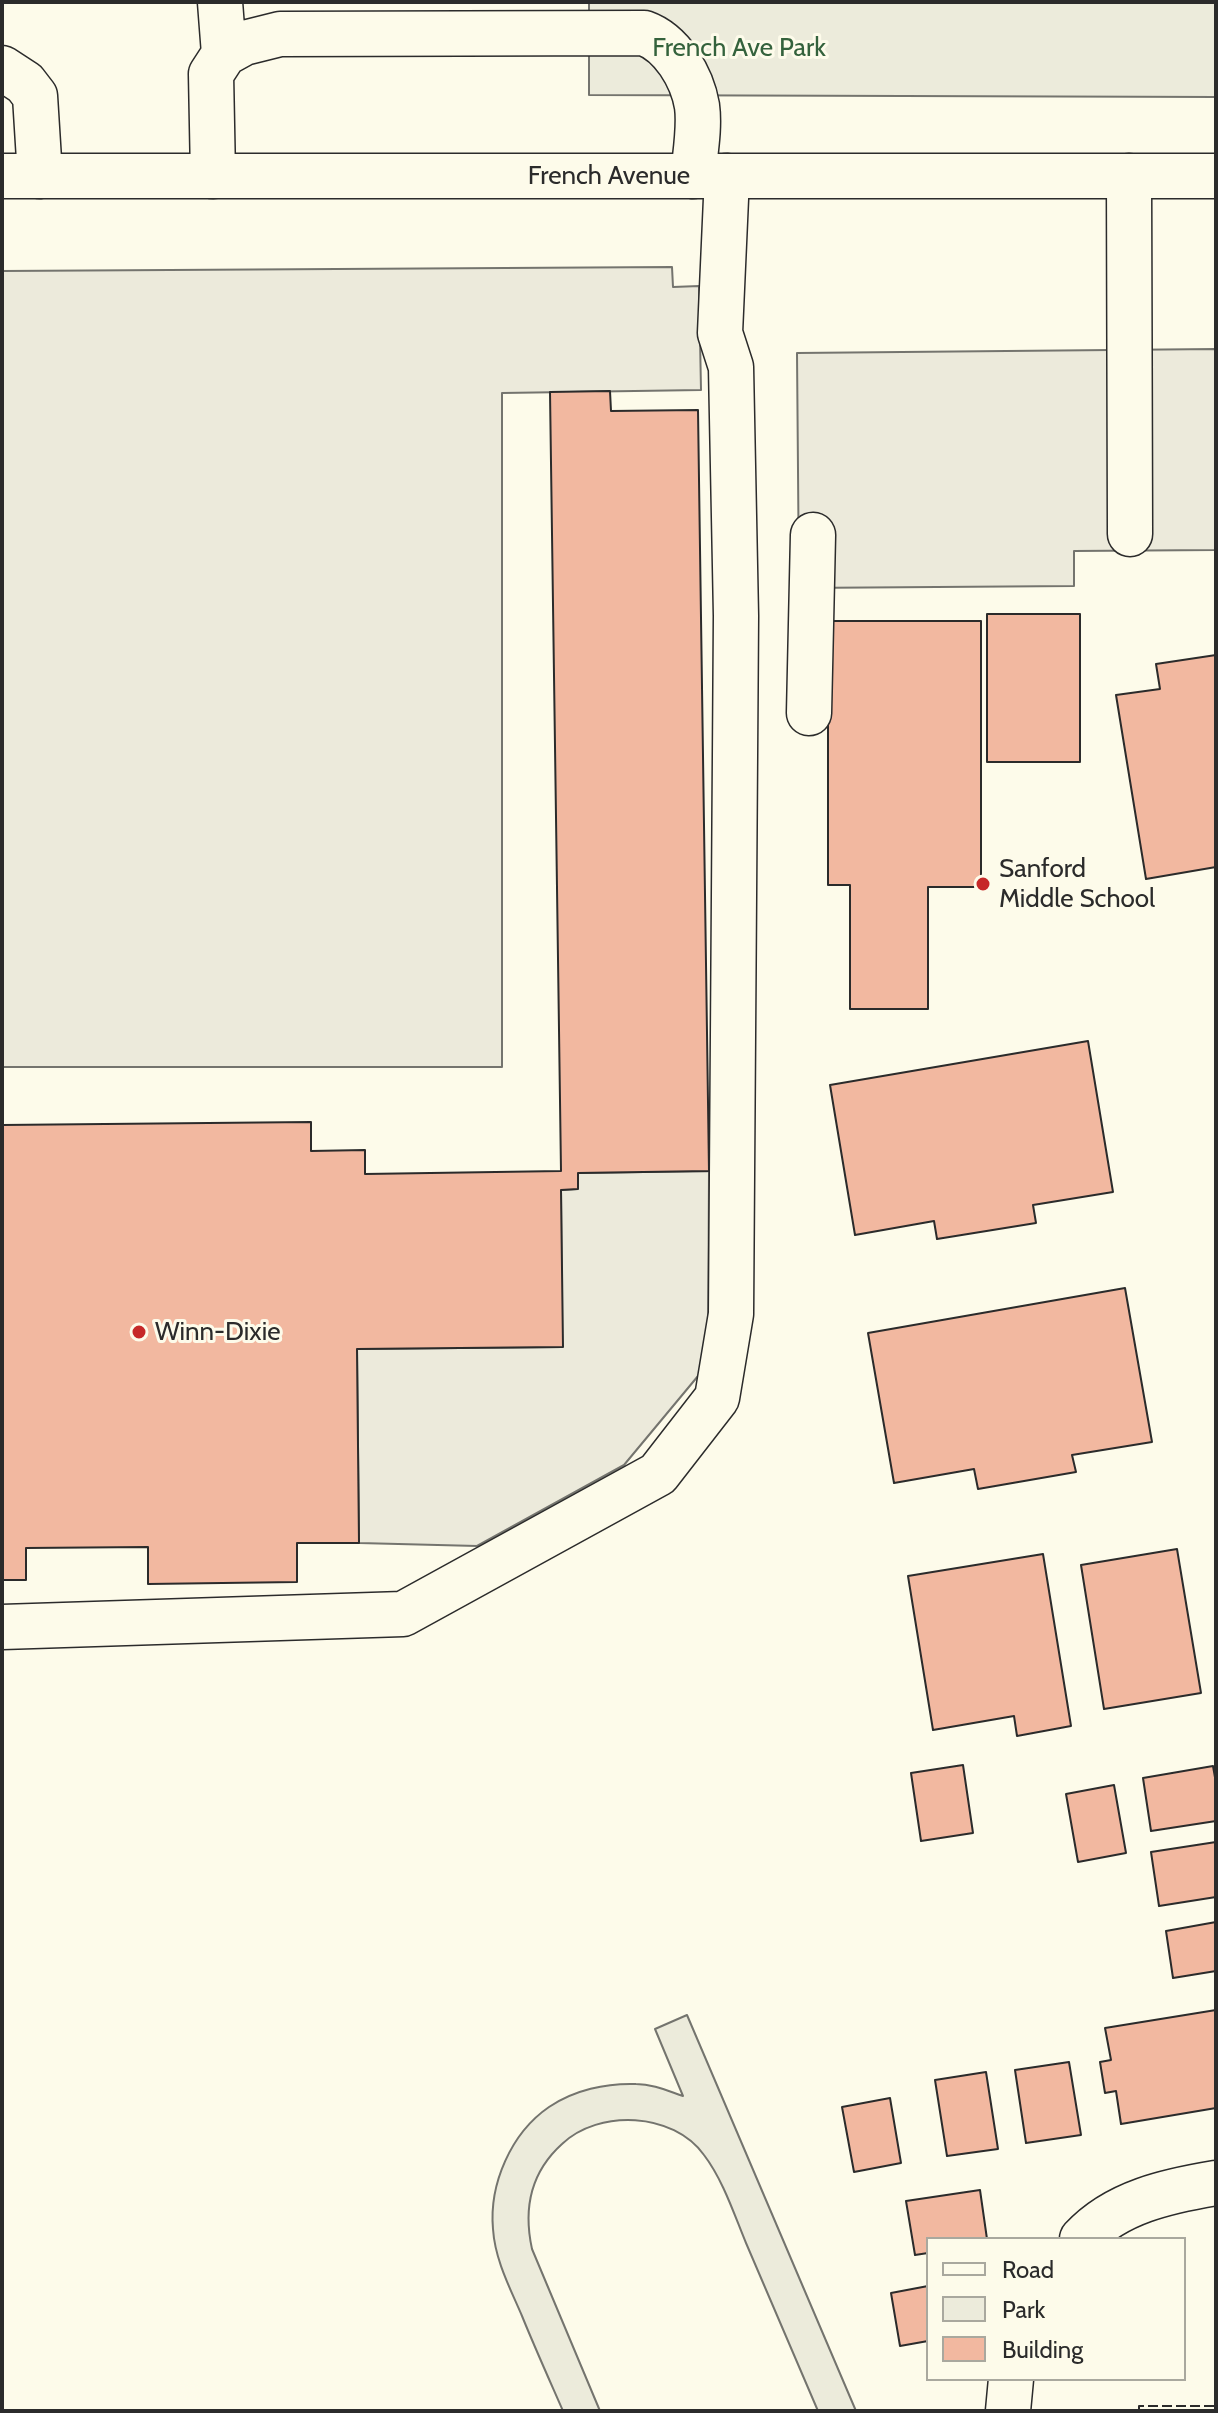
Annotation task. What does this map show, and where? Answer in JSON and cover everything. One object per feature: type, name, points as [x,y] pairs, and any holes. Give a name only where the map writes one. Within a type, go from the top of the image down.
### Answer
[{"type":"main road","points":[[220,2],[224,54]]},
{"type":"main road","points":[[2,1627],[403,1614],[658,1474],[717,1398],[731,1314],[736,616],[731,367],[720,333],[710,176],[692,90],[670,50],[659,38],[644,33],[280,34],[244,43],[224,54],[211,74],[213,176]]},
{"type":"main road","points":[[2,68],[25,83],[35,96],[21,176]]},
{"type":"main road","name":"French Avenue","points":[[21,176],[1216,176]]},
{"type":"main road","points":[[1129,176],[1130,534]]},
{"type":"main road","points":[[809,713],[813,535]]},
{"type":"main road","points":[[1085,2237],[1123,2208],[1166,2191],[1216,2183]]},
{"type":"main road","points":[[1008,2411],[1011,2381]]},
{"type":"green space","name":"French Ave Park","points":[[589,2],[1216,2],[1216,97],[589,95]]},
{"type":"green space","points":[[687,2015],[856,2411],[818,2411],[717,2175],[691,2141],[655,2123],[615,2121],[577,2133],[562,2144],[543,2166],[529,2205],[532,2249],[600,2411],[563,2411],[508,2284],[497,2252],[493,2212],[499,2177],[514,2145],[549,2107],[591,2089],[642,2084],[683,2096],[655,2029]]},
{"type":"shaded area","points":[[672,267],[673,287],[699,286],[701,390],[502,393],[502,1067],[2,1067],[2,271]]},
{"type":"shaded area","points":[[1216,349],[1216,550],[1074,551],[1074,586],[799,588],[797,353]]},
{"type":"shaded area","points":[[709,1171],[708,1364],[624,1465],[477,1546],[359,1543],[357,1349],[562,1347],[561,1190],[577,1189],[578,1173]]},
{"type":"building","points":[[610,391],[611,411],[698,410],[709,1171],[578,1173],[578,1189],[561,1190],[563,1347],[357,1349],[359,1543],[297,1543],[297,1582],[148,1584],[148,1547],[26,1548],[26,1580],[2,1580],[2,1125],[311,1122],[311,1151],[365,1150],[365,1174],[561,1171],[550,392]]},
{"type":"building","points":[[987,614],[1080,614],[1080,762],[987,762]]},
{"type":"building","points":[[828,621],[981,621],[981,887],[928,887],[928,1009],[850,1009],[850,885],[828,885]]},
{"type":"building","points":[[1216,655],[1216,867],[1146,879],[1116,695],[1160,689],[1156,664]]},
{"type":"building","points":[[1088,1041],[1113,1192],[1033,1205],[1036,1223],[937,1239],[934,1221],[855,1235],[830,1085]]},
{"type":"building","points":[[1125,1288],[1152,1442],[1072,1455],[1076,1472],[978,1489],[974,1469],[894,1483],[868,1333]]},
{"type":"building","points":[[1177,1549],[1201,1693],[1104,1709],[1081,1565]]},
{"type":"building","points":[[1043,1554],[1071,1726],[1017,1736],[1014,1716],[933,1730],[908,1576]]},
{"type":"building","points":[[963,1765],[973,1833],[921,1841],[911,1773]]},
{"type":"building","points":[[1213,1766],[1216,1821],[1151,1831],[1143,1778]]},
{"type":"building","points":[[1114,1785],[1126,1853],[1078,1862],[1066,1794]]},
{"type":"building","points":[[1216,1842],[1216,1897],[1159,1906],[1151,1852]]},
{"type":"building","points":[[1216,1922],[1216,1971],[1173,1978],[1166,1931]]},
{"type":"building","points":[[1216,2010],[1216,2108],[1121,2124],[1116,2091],[1105,2093],[1100,2062],[1111,2060],[1105,2028]]},
{"type":"building","points":[[1069,2062],[1081,2135],[1026,2143],[1015,2070]]},
{"type":"building","points":[[986,2072],[998,2149],[947,2156],[935,2080]]},
{"type":"building","points":[[890,2098],[901,2163],[854,2172],[842,2107]]},
{"type":"building","points":[[980,2190],[987,2237],[926,2237],[926,2253],[915,2255],[906,2201]]},
{"type":"building","points":[[926,2286],[926,2341],[900,2346],[891,2293]]},
{"type":"fence","points":[[1139,2411],[1139,2406],[1216,2406]]},
{"type":"place","name":"Sanford Middle School","points":[[983,884]]},
{"type":"place","name":"Winn-Dixie","points":[[139,1332]]}]
